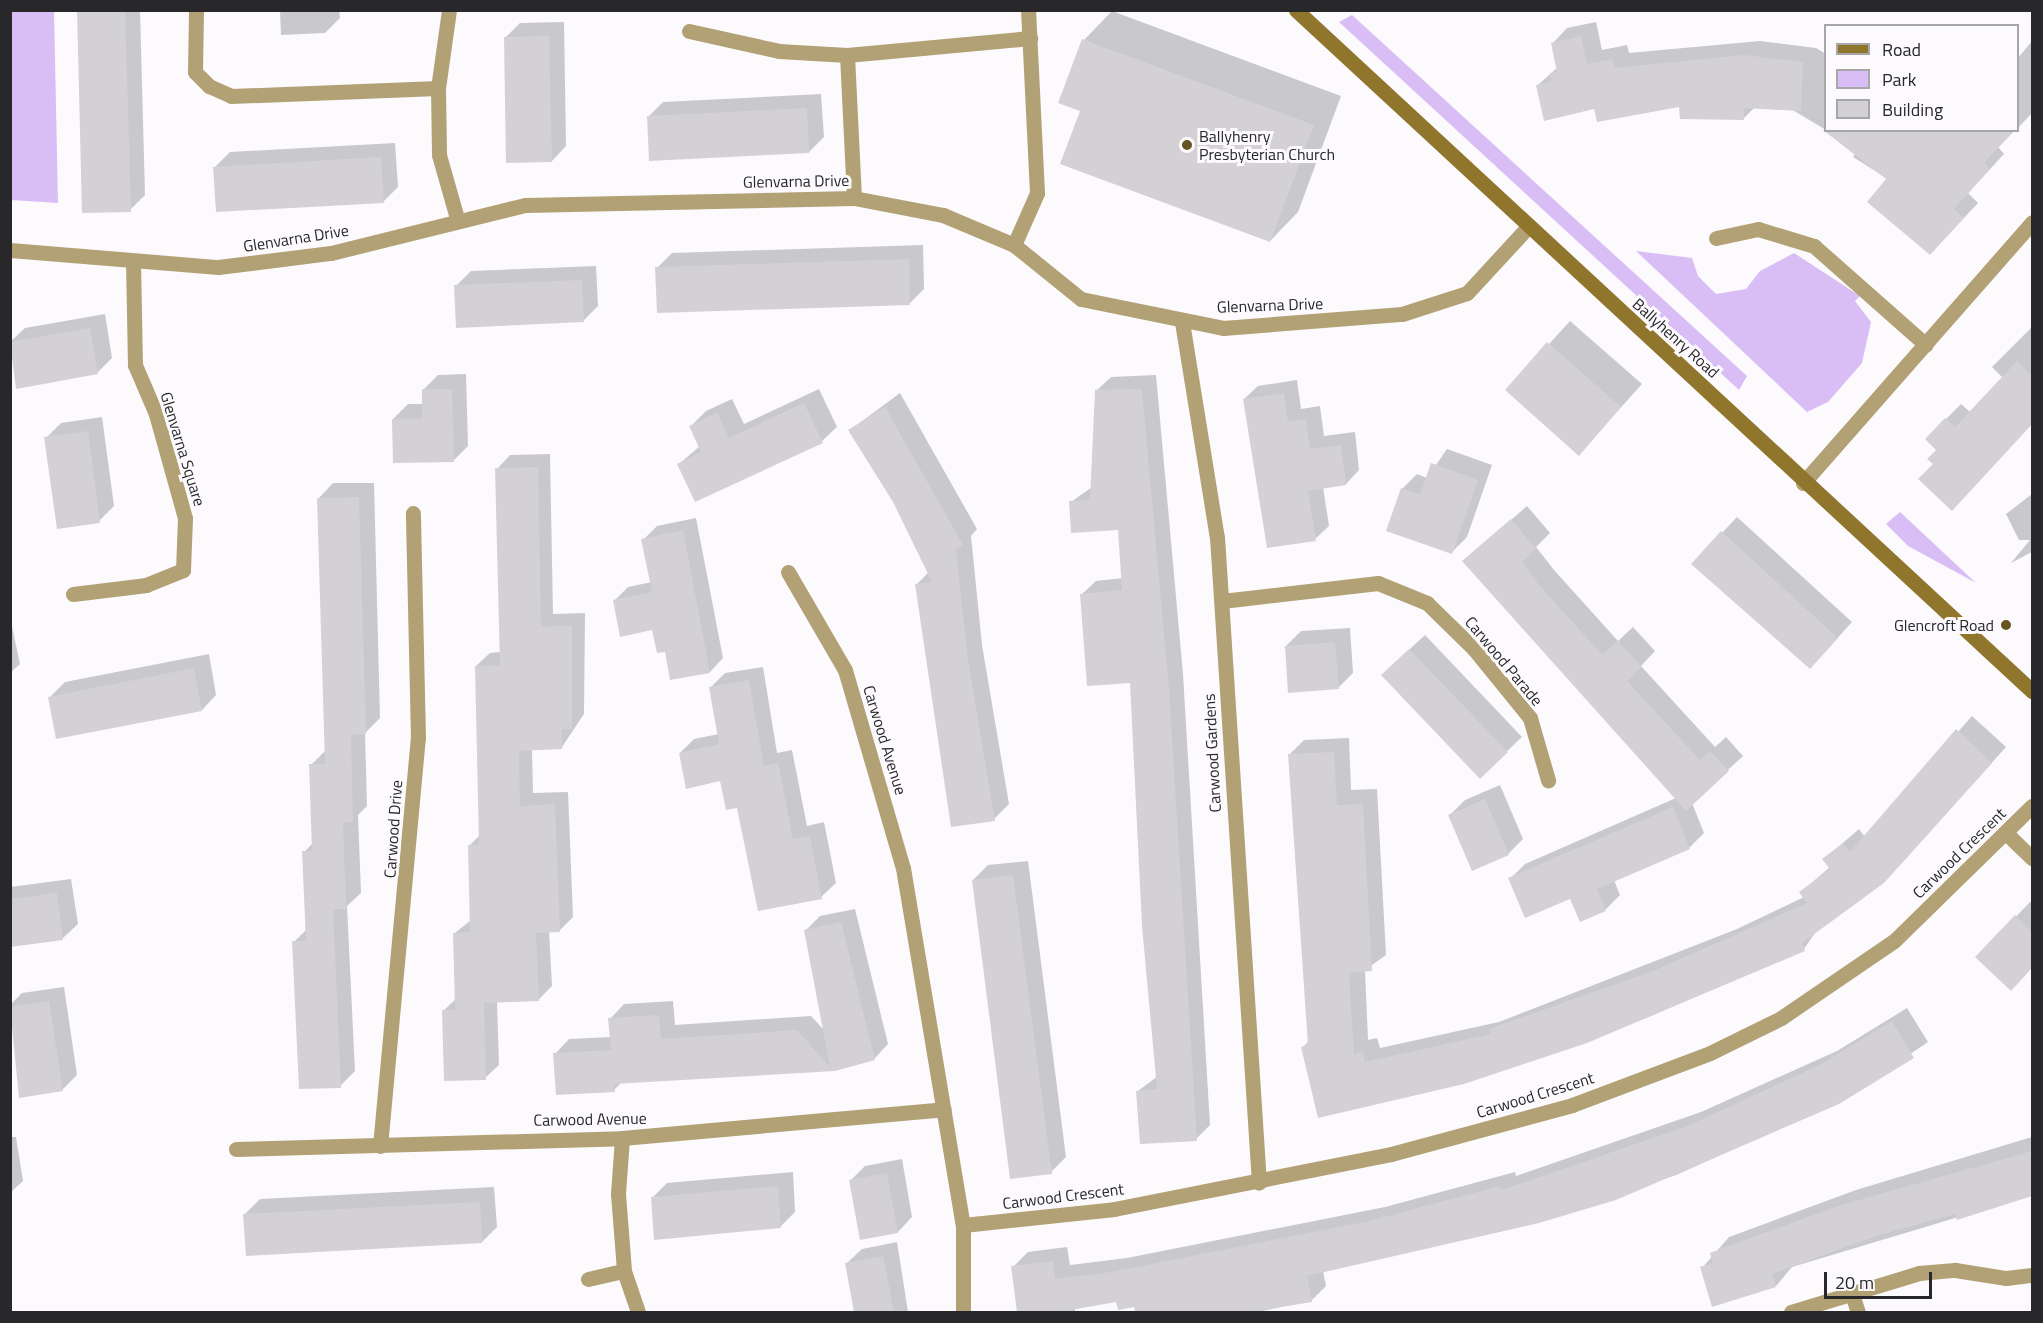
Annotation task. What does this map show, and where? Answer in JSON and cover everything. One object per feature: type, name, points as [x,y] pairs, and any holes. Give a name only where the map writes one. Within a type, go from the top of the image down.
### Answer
[{"type":"main road","name":"Ballyhenry Road","points":[[1296,10],[1803,483],[2032,691]]},
{"type":"street","points":[[196,10],[195,72],[209,86],[231,96],[438,88]]},
{"type":"street","points":[[449,10],[438,88],[439,155],[457,218]]},
{"type":"street","points":[[1014,245],[1037,193],[1028,10]]},
{"type":"street","points":[[689,31],[779,51],[847,55],[1030,38]]},
{"type":"street","points":[[847,55],[854,198]]},
{"type":"street","name":"Glenvarna Drive","points":[[10,250],[133,263],[218,267],[331,253],[457,218],[525,205],[854,198],[943,215],[1014,245],[1081,298],[1182,322],[1223,328],[1402,314],[1467,292],[1528,226]]},
{"type":"street","points":[[1803,483],[2032,222]]},
{"type":"street","points":[[1716,238],[1758,229],[1814,246],[1926,345]]},
{"type":"street","name":"Glenvarna Square","points":[[73,594],[146,585],[183,570],[185,518],[156,414],[135,365],[133,263]]},
{"type":"street","name":"Carwood Gardens","points":[[1182,322],[1222,601],[1259,1183]]},
{"type":"street","name":"Carwood Drive","points":[[380,1146],[418,738],[413,513]]},
{"type":"street","name":"Carwood Avenue","points":[[788,572],[845,670],[879,773],[903,868],[963,1225],[963,1312]]},
{"type":"street","name":"Carwood Parade","points":[[1222,601],[1378,583],[1427,603],[1474,649],[1530,718],[1548,780]]},
{"type":"street","name":"Carwood Crescent","points":[[963,1225],[1103,1210],[1259,1183],[1572,1105],[1710,1053],[1781,1018],[1894,941],[2007,834],[2032,806]]},
{"type":"street","points":[[2007,834],[2032,858]]},
{"type":"street","name":"Carwood Avenue","points":[[236,1149],[622,1138],[944,1109]]},
{"type":"street","points":[[622,1138],[618,1194],[624,1271],[638,1312]]},
{"type":"street","points":[[1791,1312],[1919,1273],[1955,1270],[2006,1278],[2032,1275]]},
{"type":"street","points":[[588,1279],[624,1271]]},
{"type":"street","points":[[1852,1294],[1858,1312]]},
{"type":"green space","points":[[10,11],[54,11],[58,203],[11,200]]},
{"type":"green space","points":[[1352,15],[1747,376],[1739,390],[1339,22]]},
{"type":"green space","points":[[1636,251],[1692,258],[1698,276],[1716,294],[1746,289],[1760,271],[1794,253],[1860,296],[1855,301],[1871,322],[1862,363],[1828,402],[1807,412]]},
{"type":"green space","points":[[1900,512],[1976,583],[1908,546],[1886,524]]},
{"type":"building","points":[[77,10],[125,10],[131,212],[82,213]]},
{"type":"building","points":[[549,36],[552,162],[506,163],[504,37]]},
{"type":"building","points":[[1581,36],[1587,64],[1612,59],[1614,68],[1744,55],[1803,62],[1801,111],[1744,108],[1744,120],[1680,119],[1679,107],[1597,122],[1594,109],[1544,121],[1536,85],[1552,81],[1550,73],[1557,72],[1551,43]]},
{"type":"building","name":"Ballyhenry Presbyterian Church","points":[[1082,39],[1314,125],[1270,242],[1060,164],[1080,111],[1058,103]]},
{"type":"building","points":[[807,108],[809,153],[649,161],[647,116]]},
{"type":"building","points":[[1826,132],[2013,132],[1984,163],[1990,169],[1954,209],[1964,218],[1930,255],[1867,202],[1886,179]]},
{"type":"building","points":[[381,157],[384,203],[216,212],[213,167]]},
{"type":"building","points":[[909,259],[910,305],[657,313],[655,267]]},
{"type":"building","points":[[582,280],[584,322],[456,328],[454,285]]},
{"type":"building","points":[[90,328],[98,374],[16,389],[10,342]]},
{"type":"building","points":[[1547,342],[1621,407],[1579,456],[1505,390]]},
{"type":"building","points":[[2017,361],[2032,376],[2032,424],[1952,511],[1918,479],[1933,464],[1927,459],[1936,450],[1925,439],[1945,418],[1955,427]]},
{"type":"building","points":[[422,389],[452,389],[454,462],[393,463],[392,419],[422,418]]},
{"type":"building","points":[[1142,389],[1169,689],[1197,1141],[1140,1144],[1136,1091],[1157,1089],[1142,926],[1130,683],[1087,686],[1080,594],[1122,590],[1118,530],[1071,533],[1069,501],[1090,500],[1095,390]]},
{"type":"building","points":[[1284,393],[1288,422],[1306,419],[1310,449],[1341,445],[1346,485],[1308,491],[1316,541],[1267,548],[1243,399]]},
{"type":"building","points":[[804,403],[823,443],[695,502],[677,464],[701,452],[689,426],[717,413],[729,438]]},
{"type":"building","points":[[885,407],[963,545],[956,549],[968,660],[995,821],[951,827],[915,584],[932,582],[893,502],[848,430]]},
{"type":"building","points":[[88,431],[100,523],[57,529],[44,437]]},
{"type":"building","points":[[1431,463],[1478,480],[1452,554],[1386,531],[1401,488],[1420,495]]},
{"type":"building","points":[[538,467],[541,627],[572,625],[572,729],[562,729],[562,749],[519,751],[520,806],[555,804],[560,932],[536,933],[539,1001],[484,1003],[486,1080],[444,1081],[442,1010],[455,1010],[453,933],[470,932],[468,845],[479,845],[475,666],[500,665],[495,468]]},
{"type":"building","points":[[359,497],[366,734],[351,735],[353,822],[343,822],[346,909],[333,909],[341,1088],[299,1089],[292,941],[306,941],[302,851],[312,851],[309,764],[325,764],[317,498]]},
{"type":"building","points":[[1511,519],[1536,549],[1522,562],[1539,585],[1602,655],[1618,641],[1642,667],[1627,681],[1700,760],[1710,751],[1729,771],[1686,811],[1462,561]]},
{"type":"building","points":[[683,530],[710,673],[670,680],[665,652],[657,653],[652,630],[620,637],[613,600],[652,592],[641,539]]},
{"type":"building","points":[[1721,531],[1838,638],[1810,669],[1691,564]]},
{"type":"building","points":[[1335,642],[1339,689],[1288,693],[1285,646]]},
{"type":"building","points":[[1409,649],[1508,752],[1480,779],[1381,675]]},
{"type":"building","points":[[194,668],[202,711],[56,739],[48,697]]},
{"type":"building","points":[[749,680],[764,766],[778,763],[793,839],[810,836],[822,899],[758,911],[737,808],[726,810],[720,781],[686,789],[679,753],[719,744],[709,687]]},
{"type":"building","points":[[1956,729],[1992,763],[1884,883],[1802,943],[1805,951],[1587,1043],[1464,1084],[1318,1118],[1301,1047],[1308,1045],[1288,754],[1334,752],[1337,805],[1363,804],[1372,971],[1349,973],[1354,1054],[1363,1052],[1365,1062],[1491,1034],[1489,1029],[1653,971],[1807,903],[1799,892],[1830,869],[1822,859],[1843,843],[1850,852]]},
{"type":"building","points":[[1485,799],[1509,855],[1472,871],[1448,815]]},
{"type":"building","points":[[1673,807],[1690,849],[1597,889],[1606,911],[1580,922],[1570,899],[1525,918],[1508,878]]},
{"type":"building","points":[[1013,875],[1052,1174],[1010,1179],[972,880]]},
{"type":"building","points":[[57,893],[63,940],[10,947],[10,899]]},
{"type":"building","points":[[2015,915],[2032,932],[2032,968],[2011,991],[1975,957]]},
{"type":"building","points":[[841,922],[875,1060],[835,1071],[614,1084],[615,1092],[556,1095],[553,1053],[611,1050],[608,1018],[659,1015],[661,1039],[797,1030],[830,1067],[804,930]]},
{"type":"building","points":[[49,1001],[63,1091],[19,1098],[10,1007]]},
{"type":"building","points":[[1892,1021],[1914,1058],[1839,1104],[1616,1200],[1539,1223],[1307,1276],[1312,1302],[1249,1312],[1135,1312],[1134,1307],[1118,1310],[1116,1302],[1059,1312],[1017,1312],[1011,1266],[1053,1261],[1055,1279],[1111,1272],[1369,1221],[1500,1186],[1501,1190],[1685,1127],[1820,1065]]},
{"type":"building","points":[[2032,1151],[2032,1196],[1957,1220],[1955,1214],[1876,1236],[1772,1274],[1776,1287],[1712,1307],[1700,1267],[1713,1263],[1710,1253],[1838,1206]]},
{"type":"building","points":[[887,1173],[898,1233],[860,1240],[849,1180]]},
{"type":"building","points":[[778,1186],[781,1228],[654,1240],[651,1197]]},
{"type":"building","points":[[480,1202],[482,1243],[246,1256],[243,1214]]},
{"type":"building","points":[[883,1256],[894,1312],[854,1312],[845,1263]]},
{"type":"place","name":"Ballyhenry Presbyterian Church","points":[[1187,145]]},
{"type":"place","name":"Glencroft Road","points":[[2006,625]]}]
